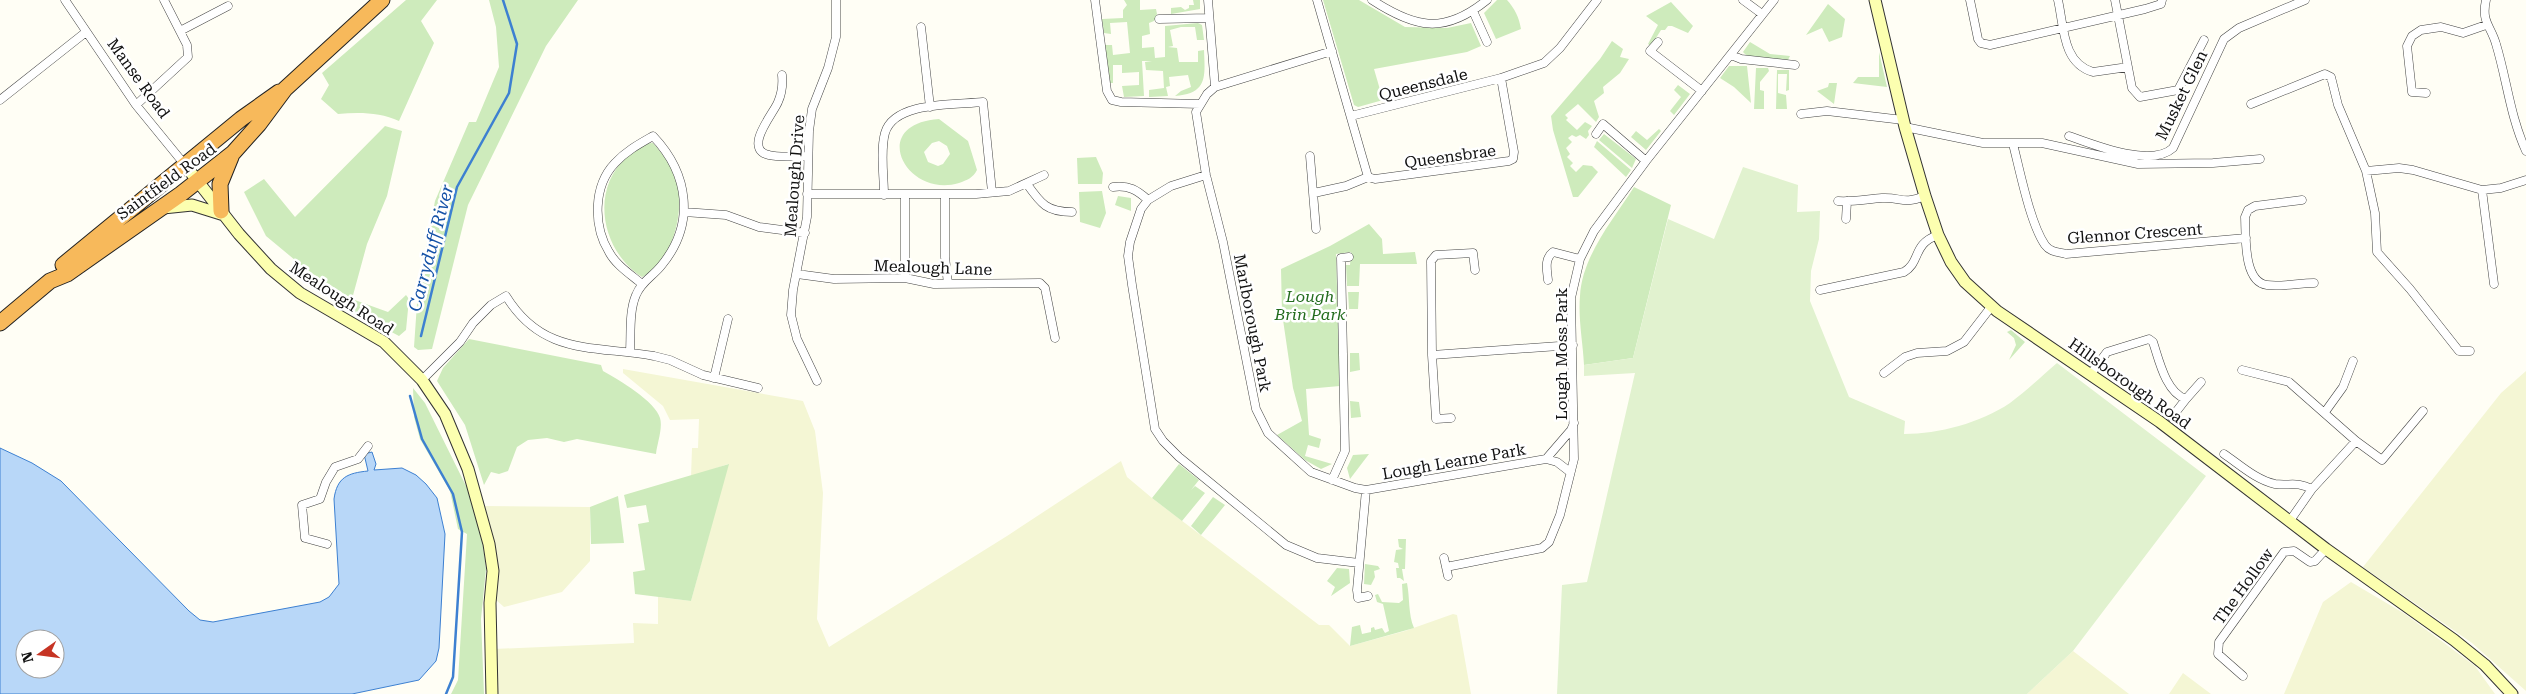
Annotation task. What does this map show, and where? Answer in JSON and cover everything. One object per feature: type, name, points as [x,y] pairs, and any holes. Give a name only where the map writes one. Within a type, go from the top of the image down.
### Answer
[{"type":"highway","name":"Saintfield Road","points":[[0,323],[50,281],[61,266],[116,222],[191,173],[233,153],[259,124],[285,89],[382,0]]},
{"type":"highway","name":"Saintfield Road","points":[[50,281],[67,274],[160,208],[191,173],[263,102],[285,89]]},
{"type":"highway","points":[[191,173],[238,135],[259,124]]},
{"type":"highway","points":[[222,213],[220,184],[233,153]]},
{"type":"main road","name":"Hillsborough Road","points":[[1874,0],[1904,123],[1938,235],[1951,262],[1965,282],[1991,307],[2160,422],[2289,522],[2454,640],[2485,665],[2512,694]]},
{"type":"main road","name":"Mealough Road","points":[[191,173],[254,252],[280,278],[300,293],[384,342],[422,380],[445,414],[458,440],[475,491],[489,544],[492,571],[490,603],[492,694]]},
{"type":"main road","points":[[160,208],[192,205],[222,213]]},
{"type":"street","name":"Manse Road","points":[[65,0],[136,105],[191,173]]},
{"type":"street","points":[[136,105],[188,56],[188,45],[164,0]]},
{"type":"street","name":"Mealough Drive","points":[[817,381],[797,339],[791,316],[796,274],[805,233],[812,109],[828,68],[836,37],[836,0]]},
{"type":"street","points":[[1095,0],[1106,91],[1112,100],[1121,102],[1200,104],[1215,87],[1332,50]]},
{"type":"street","points":[[1208,0],[1215,87]]},
{"type":"street","points":[[1314,193],[1346,186],[1368,177],[1317,0]]},
{"type":"street","points":[[1372,0],[1403,19],[1420,24],[1446,22],[1473,11],[1486,0]]},
{"type":"street","name":"Queensdale","points":[[1351,116],[1501,78],[1538,65],[1552,57],[1597,0]]},
{"type":"street","points":[[1743,0],[1762,14]]},
{"type":"street","name":"Lough Moss Park","points":[[1446,567],[1542,548],[1549,542],[1560,515],[1576,444],[1572,298],[1580,259],[1594,231],[1646,161],[1774,0]]},
{"type":"street","points":[[1970,0],[1978,39],[1985,45],[2118,16],[2161,4],[2162,0]]},
{"type":"street","points":[[2058,0],[2069,52],[2074,60],[2087,70],[2104,72],[2128,67]]},
{"type":"street","points":[[2114,0],[2132,88],[2140,97],[2178,90],[2204,40]]},
{"type":"street","name":"Musket Glen","points":[[2069,136],[2094,145],[2140,155],[2166,155],[2173,148],[2224,39],[2239,28],[2305,0]]},
{"type":"street","points":[[2486,0],[2486,25],[2496,42],[2510,110],[2526,151]]},
{"type":"street","points":[[180,31],[228,6]]},
{"type":"street","points":[[1473,11],[1487,42]]},
{"type":"street","points":[[1159,19],[1209,18]]},
{"type":"street","points":[[2426,93],[2412,92],[2407,46],[2412,36],[2421,30],[2441,27],[2463,33],[2486,25]]},
{"type":"street","points":[[921,27],[930,107]]},
{"type":"street","points":[[0,100],[86,32]]},
{"type":"street","points":[[1658,42],[1650,51],[1702,92]]},
{"type":"street","points":[[1731,55],[1741,59],[1795,65]]},
{"type":"street","points":[[2251,104],[2325,74],[2331,78],[2338,105],[2366,171],[2375,213],[2377,252],[2410,289],[2459,351],[2470,351]]},
{"type":"street","points":[[782,75],[783,88],[778,102],[758,134],[758,142],[761,151],[768,155],[808,156]]},
{"type":"street","name":"Queensbrae","points":[[1368,177],[1375,179],[1513,159],[1514,152],[1501,78]]},
{"type":"street","points":[[884,195],[886,132],[892,120],[907,111],[983,102],[992,192]]},
{"type":"street","name":"Marlborough Park","points":[[1200,104],[1196,112],[1196,122],[1206,175],[1224,242],[1256,409],[1268,433],[1311,472],[1366,490]]},
{"type":"street","points":[[1801,114],[1827,111],[1904,123],[1983,143],[2042,143],[2138,164],[2213,163],[2260,159]]},
{"type":"street","points":[[1596,134],[1602,124],[1646,161]]},
{"type":"street","points":[[630,351],[633,304],[642,284],[660,267],[673,248],[684,212],[683,190],[676,167],[665,149],[652,136],[629,150],[614,164],[604,180],[598,200],[598,218],[608,252],[619,266],[642,284]]},
{"type":"street","name":"Glennor Crescent","points":[[2013,144],[2037,228],[2046,246],[2053,252],[2066,254],[2246,238]]},
{"type":"street","points":[[1310,156],[1316,229]]},
{"type":"street","points":[[2366,171],[2399,168],[2413,170],[2482,190],[2522,182]]},
{"type":"street","points":[[807,194],[945,195],[1009,191],[1044,175]]},
{"type":"street","points":[[1206,175],[1171,186],[1148,200],[1141,209],[1130,242],[1128,256],[1156,429],[1163,441],[1179,457],[1286,545],[1316,558],[1358,563]]},
{"type":"street","points":[[1027,184],[1048,208],[1057,212],[1072,212]]},
{"type":"street","points":[[1113,187],[1123,186],[1137,190],[1148,200]]},
{"type":"street","points":[[2482,190],[2494,284]]},
{"type":"street","points":[[904,195],[905,278]]},
{"type":"street","points":[[945,195],[945,257],[948,284]]},
{"type":"street","points":[[1838,201],[1860,202],[1881,198],[1907,202],[1926,196]]},
{"type":"street","points":[[2302,200],[2255,206],[2248,210],[2245,217],[2246,238],[2253,278],[2259,283],[2268,285],[2314,283]]},
{"type":"street","points":[[1846,219],[1847,201]]},
{"type":"street","points":[[684,212],[726,215],[759,227],[805,233]]},
{"type":"street","points":[[1820,290],[1904,272],[1910,269],[1921,244],[1938,235]]},
{"type":"street","points":[[1548,280],[1547,261],[1548,256],[1553,252],[1580,259]]},
{"type":"street","points":[[1451,418],[1436,419],[1432,355],[1431,261],[1436,255],[1473,253],[1476,270]]},
{"type":"street","points":[[1332,480],[1346,451],[1341,258],[1349,257]]},
{"type":"street","name":"Mealough Lane","points":[[796,274],[834,279],[905,278],[934,284],[1040,283],[1045,288],[1055,338]]},
{"type":"street","points":[[422,380],[460,342],[485,311],[506,296],[519,317],[534,329],[559,342],[606,350],[630,351],[670,360],[714,378],[758,388]]},
{"type":"street","points":[[1884,373],[1905,357],[1917,353],[1947,351],[1964,342],[1991,307]]},
{"type":"street","points":[[714,378],[728,319]]},
{"type":"street","points":[[2090,374],[2108,352],[2149,339],[2153,342],[2167,379],[2177,393],[2186,399]]},
{"type":"street","points":[[1432,355],[1572,345]]},
{"type":"street","points":[[2325,412],[2343,387],[2353,360]]},
{"type":"street","points":[[2242,370],[2262,377],[2289,382],[2356,441],[2382,460],[2423,411]]},
{"type":"street","points":[[2172,417],[2201,382]]},
{"type":"street","name":"Lough Learne Park","points":[[1546,459],[1571,430],[1575,420]]},
{"type":"street","points":[[2289,522],[2312,489],[2356,441]]},
{"type":"street","points":[[327,544],[305,538],[302,506],[320,500],[326,482],[335,467],[358,459],[368,446]]},
{"type":"street","points":[[2224,454],[2260,479],[2275,484],[2301,483],[2312,489]]},
{"type":"street","name":"Lough Learne Park","points":[[1366,490],[1546,459],[1557,462],[1570,472]]},
{"type":"street","points":[[1366,490],[1358,563],[1358,598],[1368,596]]},
{"type":"street","name":"The Hollow","points":[[2243,676],[2218,654],[2220,642],[2284,552],[2294,551],[2310,562],[2315,562],[2326,549]]},
{"type":"street","points":[[1444,558],[1448,576]]},
{"type":"green space","points":[[406,0],[437,0],[421,21],[434,43],[399,121],[369,113],[338,114],[321,99],[329,85],[322,73]]},
{"type":"green space","points":[[489,0],[578,0],[546,46],[468,205],[432,349],[418,350],[414,347],[418,289],[435,201],[469,122],[476,122],[499,67],[496,27]]},
{"type":"green space","points":[[1124,0],[1140,0],[1140,10],[1156,9],[1157,14],[1154,21],[1149,23],[1150,34],[1142,36],[1142,48],[1154,47],[1155,58],[1165,57],[1165,26],[1198,23],[1202,25],[1204,40],[1197,40],[1195,27],[1181,27],[1170,30],[1173,46],[1168,47],[1177,48],[1179,62],[1198,62],[1198,51],[1204,50],[1204,75],[1202,82],[1194,92],[1175,96],[1191,87],[1188,75],[1169,77],[1170,86],[1166,87],[1168,96],[1149,97],[1149,90],[1164,88],[1163,71],[1146,70],[1145,62],[1152,61],[1142,61],[1144,96],[1124,97],[1122,86],[1139,85],[1139,72],[1122,73],[1122,65],[1113,65],[1113,83],[1110,83],[1105,45],[1112,45],[1113,55],[1130,53],[1127,22],[1110,23],[1111,34],[1104,33],[1102,19],[1123,18],[1123,10],[1127,5]]},
{"type":"green space","points":[[1193,0],[1200,0],[1200,9],[1171,14],[1171,8],[1181,7],[1185,10],[1189,8],[1189,5],[1194,5]]},
{"type":"green space","points":[[1323,0],[1359,0],[1405,27],[1447,28],[1471,23],[1481,46],[1467,52],[1374,69],[1383,100],[1358,107],[1354,105]]},
{"type":"green space","points":[[1497,0],[1507,0],[1510,3],[1518,17],[1521,29],[1496,39],[1484,13]]},
{"type":"green space","points":[[1671,2],[1693,26],[1688,33],[1668,26],[1665,30],[1661,30],[1651,46],[1648,44],[1658,25],[1646,16]]},
{"type":"green space","points":[[1828,4],[1845,19],[1842,37],[1829,42],[1822,28],[1806,35]]},
{"type":"green space","points":[[1612,41],[1623,49],[1620,57],[1629,59],[1620,73],[1603,87],[1604,93],[1594,101],[1599,117],[1596,122],[1578,104],[1565,115],[1568,118],[1566,120],[1577,130],[1585,122],[1592,126],[1588,131],[1589,135],[1586,139],[1580,135],[1576,137],[1572,135],[1568,138],[1572,142],[1566,148],[1570,154],[1567,157],[1573,163],[1570,166],[1576,172],[1583,165],[1592,166],[1598,172],[1578,197],[1573,197],[1553,130],[1551,116],[1600,59]]},
{"type":"green space","points":[[1750,42],[1770,54],[1790,56],[1788,60],[1747,56],[1743,52]]},
{"type":"green space","points":[[1879,52],[1887,87],[1853,83],[1858,77],[1879,77]]},
{"type":"green space","points":[[1729,66],[1747,66],[1751,103],[1734,87],[1720,78]]},
{"type":"green space","points":[[1756,68],[1768,68],[1769,71],[1760,82],[1760,90],[1764,91],[1764,109],[1754,109]]},
{"type":"green space","points":[[1777,70],[1789,70],[1789,90],[1786,91],[1787,74],[1778,74],[1778,93],[1786,95],[1787,109],[1776,109]]},
{"type":"green space","points":[[1829,83],[1837,83],[1834,104],[1817,91],[1828,87]]},
{"type":"green space","points":[[1678,85],[1690,94],[1674,115],[1670,111],[1681,97],[1674,90]]},
{"type":"green space","points":[[939,119],[968,141],[977,170],[974,175],[959,183],[940,185],[923,180],[910,171],[902,159],[900,146],[904,133],[917,124]],"holes":[[[939,141],[947,146],[950,154],[943,164],[938,166],[928,162],[924,152],[932,143]]]},
{"type":"green space","points":[[385,126],[402,131],[387,196],[367,244],[352,299],[307,270],[266,236],[244,192],[264,179],[295,217]]},
{"type":"green space","points":[[1659,129],[1661,131],[1646,150],[1631,137],[1636,131],[1647,140]]},
{"type":"green space","points":[[1604,134],[1636,159],[1632,168],[1599,140]]},
{"type":"green space","points":[[1597,141],[1631,170],[1626,177],[1594,147]]},
{"type":"green space","points":[[653,143],[667,161],[675,176],[679,194],[679,208],[674,236],[668,249],[661,261],[642,277],[628,266],[617,252],[605,220],[604,203],[608,186],[615,171],[636,149]]},
{"type":"green space","points":[[1096,157],[1103,173],[1102,184],[1078,184],[1077,158]]},
{"type":"green space","points":[[1743,167],[1798,185],[1797,212],[1820,211],[1819,239],[1811,271],[1810,301],[1849,397],[1905,421],[1904,434],[1931,432],[1959,426],[1986,416],[2010,403],[2057,363],[2206,476],[2073,651],[2027,694],[1557,694],[1562,585],[1587,582],[1635,373],[1584,376],[1584,365],[1633,358],[1668,219],[1714,239]]},
{"type":"green space","points":[[1634,187],[1671,205],[1633,358],[1584,365],[1580,313],[1582,281],[1592,253],[1608,225]]},
{"type":"green space","points":[[1102,191],[1106,213],[1100,228],[1080,222],[1079,192]]},
{"type":"green space","points":[[1118,196],[1131,198],[1131,211],[1115,205]]},
{"type":"green space","name":"Lough Brin Park","points":[[1369,224],[1382,239],[1383,254],[1415,252],[1417,264],[1360,264],[1359,286],[1347,286],[1346,265],[1350,265],[1351,252],[1336,254],[1340,386],[1306,389],[1309,435],[1321,439],[1319,448],[1308,445],[1305,456],[1332,464],[1321,469],[1305,460],[1277,435],[1302,421],[1293,388],[1282,313],[1281,269],[1330,246]]},
{"type":"green space","points":[[1348,292],[1359,292],[1358,309],[1349,309]]},
{"type":"green space","points":[[406,295],[409,299],[406,330],[399,336],[350,310],[352,299],[388,312]]},
{"type":"green space","points":[[2011,330],[2025,342],[2009,360],[2016,345],[2014,338],[2007,332]]},
{"type":"green space","points":[[469,339],[601,365],[603,371],[618,379],[644,398],[657,412],[661,426],[656,454],[577,439],[564,442],[547,438],[528,440],[517,447],[508,471],[499,474],[491,472],[484,485],[465,425],[437,381],[443,368]]},
{"type":"green space","points":[[1350,353],[1359,353],[1360,370],[1350,372]]},
{"type":"green space","points":[[623,369],[803,401],[815,431],[823,493],[817,619],[829,647],[1007,536],[1121,461],[1127,477],[1152,498],[1319,625],[1329,625],[1350,646],[1405,631],[1453,614],[1457,615],[1471,694],[496,694],[494,649],[634,643],[633,623],[658,624],[658,597],[691,601],[728,464],[691,477],[692,448],[698,448],[699,419],[670,420],[663,406],[623,373]]},
{"type":"green space","points":[[2526,371],[2526,691],[2472,643],[2363,567],[2501,393]]},
{"type":"green space","points":[[413,388],[425,403],[470,494],[482,538],[486,569],[481,619],[484,694],[451,694],[458,680],[467,534],[458,529],[450,491],[420,439],[414,417]]},
{"type":"green space","points":[[1350,401],[1359,402],[1361,417],[1351,418]]},
{"type":"green space","points":[[1369,454],[1350,479],[1347,468],[1353,455]]},
{"type":"green space","points":[[729,464],[691,601],[635,594],[633,572],[645,570],[638,524],[649,522],[646,505],[627,508],[624,495]]},
{"type":"green space","points":[[1179,464],[1199,480],[1191,490],[1195,486],[1205,493],[1182,521],[1152,498]]},
{"type":"green space","points":[[618,496],[624,543],[591,544],[590,507]]},
{"type":"green space","points":[[1213,497],[1225,505],[1201,535],[1191,526]]},
{"type":"green space","points":[[483,506],[590,507],[590,561],[562,592],[504,607],[495,599]]},
{"type":"green space","points":[[1398,539],[1406,539],[1405,569],[1402,569],[1404,581],[1397,578],[1396,568],[1399,568],[1398,563],[1394,562],[1396,550],[1403,549],[1399,547]]},
{"type":"green space","points":[[1365,564],[1378,566],[1380,569],[1374,571],[1375,577],[1371,585],[1364,584]]},
{"type":"green space","points":[[1337,568],[1349,569],[1350,583],[1331,596],[1335,587],[1327,581]]},
{"type":"green space","points":[[2351,582],[2405,614],[2475,666],[2495,694],[2284,694],[2323,602]]},
{"type":"green space","points":[[1407,583],[1414,628],[1350,646],[1352,627],[1360,625],[1362,634],[1371,632],[1371,628],[1374,627],[1375,630],[1382,628],[1385,633],[1389,631],[1383,604],[1377,602],[1375,595],[1378,594],[1382,602],[1399,603],[1403,600],[1402,584]]},
{"type":"green space","points":[[2073,651],[2129,694],[2027,694]]},
{"type":"green space","points":[[2183,673],[2211,694],[2169,694]]},
{"type":"water","points":[[0,448],[32,463],[61,481],[189,611],[200,620],[213,622],[320,602],[329,597],[339,584],[334,499],[341,481],[349,475],[368,471],[364,454],[372,452],[376,464],[374,470],[402,468],[416,475],[437,498],[445,534],[439,648],[436,661],[419,680],[352,694],[0,694]]},
{"type":"waterway","name":"Carryduff River","points":[[421,336],[457,187],[509,93],[517,44],[503,0]]},
{"type":"waterway","name":"Carryduff River","points":[[410,396],[422,439],[453,494],[462,532],[453,677],[446,694]]}]
